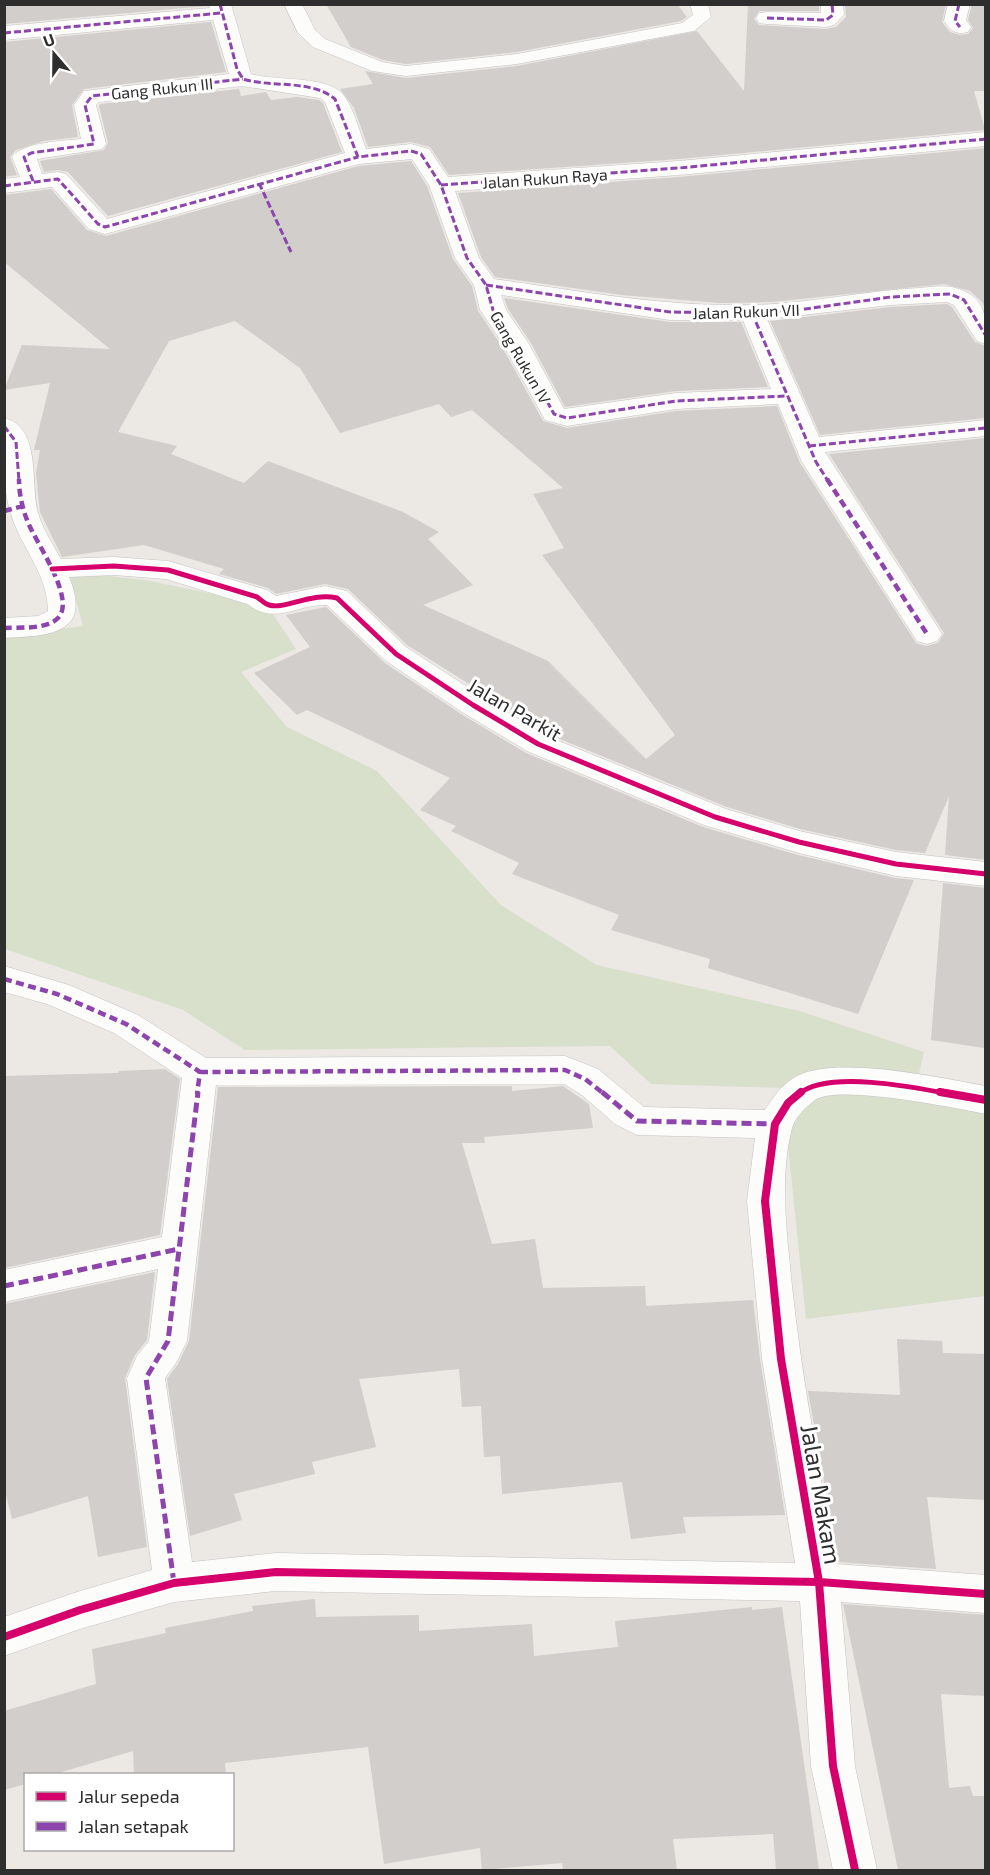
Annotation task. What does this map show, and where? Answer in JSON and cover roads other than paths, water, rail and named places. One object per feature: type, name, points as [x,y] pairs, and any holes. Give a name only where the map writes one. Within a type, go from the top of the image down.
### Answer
[{"type":"street","points":[[767,18],[826,20],[833,15],[832,4]]},
{"type":"street","points":[[959,4],[955,21],[960,27]]},
{"type":"street","points":[[4,33],[220,9],[237,69],[243,79],[268,86],[314,88],[330,93],[335,99],[358,157]]},
{"type":"street","name":"Gang Rukun III","points":[[33,181],[24,157],[31,153],[94,144],[85,105],[92,96],[243,79]]},
{"type":"street","name":"Jalan Rukun Raya","points":[[441,185],[679,168],[986,139]]},
{"type":"street","points":[[4,186],[58,178],[98,224],[105,227],[358,157],[417,152],[421,154],[441,185]]},
{"type":"street","name":"Gang Rukun IV","points":[[441,185],[467,258],[486,285],[493,309],[516,344],[554,414],[567,418],[676,401],[786,396]]},
{"type":"street","name":"Jalan Rukun VII","points":[[486,285],[670,312],[752,314],[891,297],[950,294],[964,300],[983,329]]},
{"type":"street","points":[[752,314],[816,462],[927,634]]},
{"type":"street","points":[[4,426],[11,432],[16,442],[20,496],[28,525],[52,569],[62,600],[63,611],[60,617],[35,626],[4,628]]},
{"type":"street","points":[[809,446],[986,428]]},
{"type":"street","name":"Jalan Parkit","points":[[52,569],[114,566],[168,570],[251,595],[267,605],[277,606],[308,597],[325,595],[337,598],[396,654],[473,705],[538,744],[715,817],[799,842],[896,864],[986,874]]},
{"type":"street","points":[[4,979],[57,994],[126,1024],[200,1071],[565,1070],[581,1074],[622,1112],[637,1121],[775,1124],[788,1103],[808,1086],[839,1082],[894,1084],[986,1100]]},
{"type":"street","points":[[174,1583],[146,1378],[149,1367],[165,1351],[168,1341],[200,1071]]},
{"type":"street","name":"Jalan Makam","points":[[775,1124],[765,1201],[781,1359],[819,1582],[833,1766],[853,1870]]},
{"type":"street","points":[[4,1286],[179,1249]]},
{"type":"street","points":[[4,1637],[80,1610],[174,1583],[276,1572],[819,1582],[986,1594]]},
{"type":"lane","points":[[293,4],[307,33],[319,43],[378,67],[406,71],[517,59],[688,27],[702,17],[699,4]]}]
